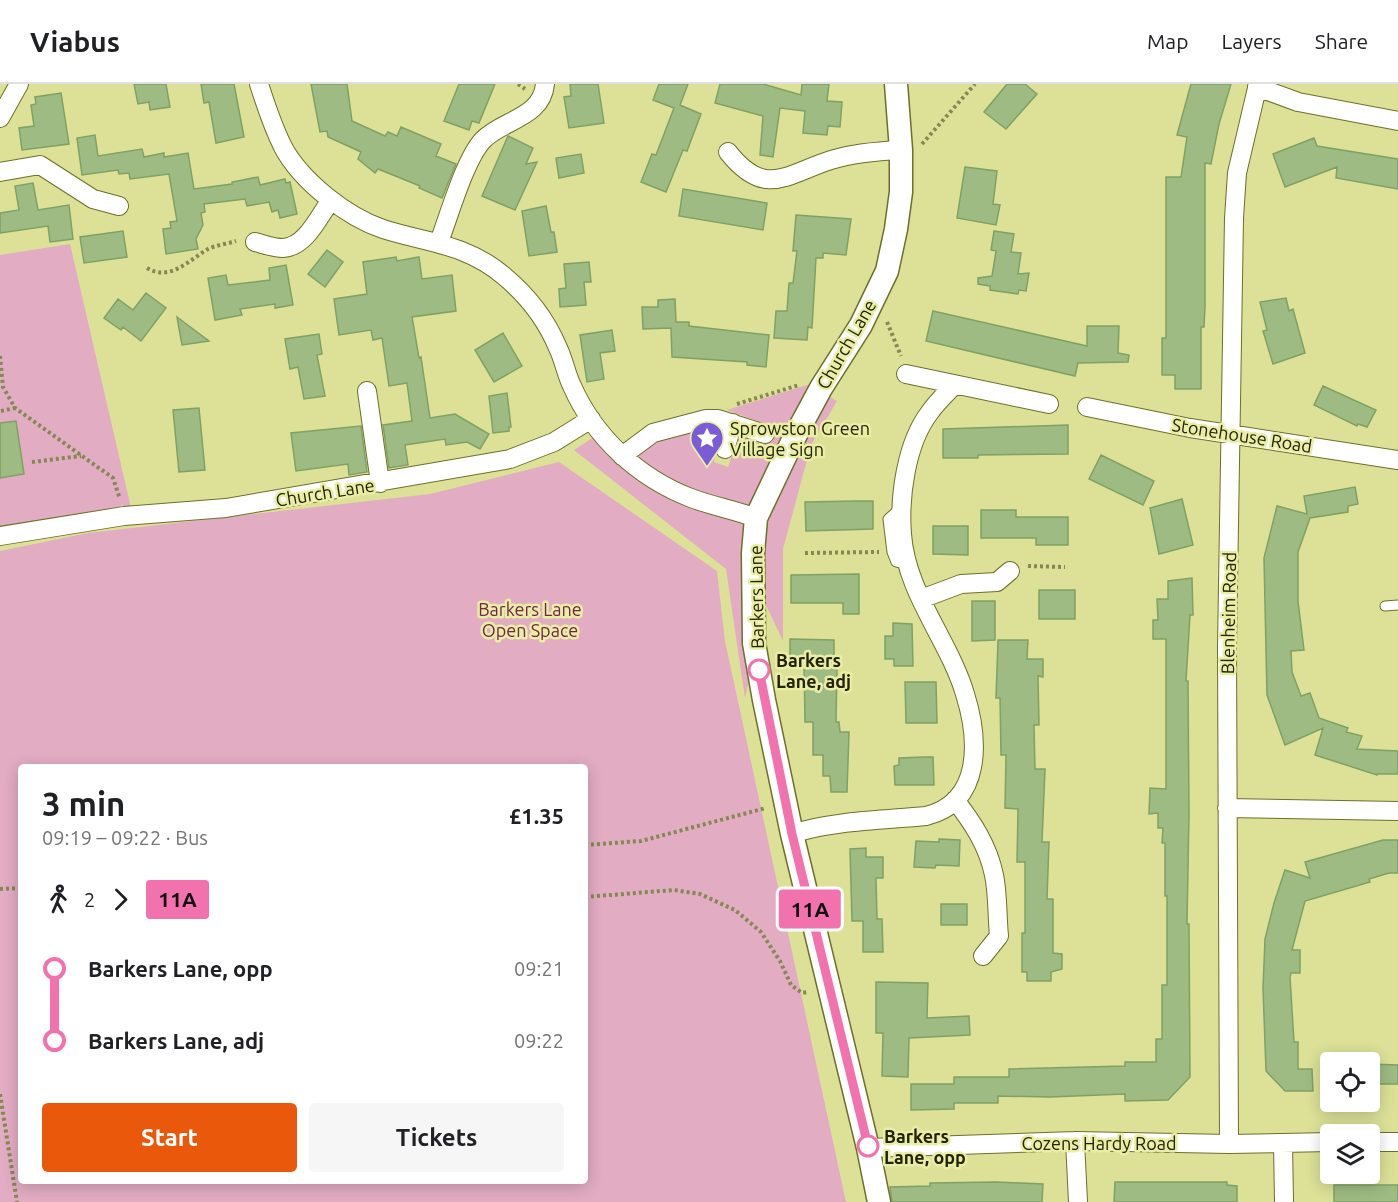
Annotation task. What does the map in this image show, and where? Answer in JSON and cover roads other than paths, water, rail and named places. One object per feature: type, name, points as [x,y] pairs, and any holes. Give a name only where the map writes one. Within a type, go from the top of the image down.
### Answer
[{"type":"street","points":[[0,118],[19,84]]},
{"type":"street","points":[[259,84],[270,118],[284,149],[304,176],[331,200],[383,229],[440,242],[477,257],[502,274],[527,296],[546,322],[572,387],[591,419],[622,456],[643,472],[692,498],[756,518]]},
{"type":"street","points":[[440,242],[472,156],[481,142],[493,130],[533,109],[544,92],[545,84]]},
{"type":"street","name":"Church Lane","points":[[756,518],[793,440],[821,388],[861,326],[887,271],[901,192],[901,150],[896,84]]},
{"type":"street","points":[[1258,85],[1298,102],[1398,121]]},
{"type":"street","name":"Blenheim Road","points":[[1229,1144],[1227,647],[1234,218],[1237,173],[1258,85]]},
{"type":"street","points":[[728,152],[741,169],[757,177],[773,180],[787,178],[831,160],[852,155],[901,150]]},
{"type":"street","points":[[0,169],[40,165],[93,199],[119,206]]},
{"type":"street","points":[[255,242],[281,248],[293,246],[304,239],[331,200]]},
{"type":"street","points":[[906,374],[1049,404]]},
{"type":"street","points":[[792,834],[804,829],[939,813],[955,800],[968,784],[974,761],[972,726],[965,694],[950,656],[931,623],[921,599],[908,565],[902,536],[901,507],[912,446],[928,413],[954,385]]},
{"type":"street","points":[[368,391],[380,483]]},
{"type":"street","name":"Stonehouse Road","points":[[1087,407],[1231,434],[1398,460]]},
{"type":"street","name":"Church Lane","points":[[0,536],[124,516],[226,508],[510,459],[554,442],[591,419]]},
{"type":"street","points":[[622,456],[653,433],[706,419],[725,421],[765,434]]},
{"type":"street","points":[[725,421],[725,449]]},
{"type":"street","name":"Barkers Lane","points":[[756,518],[753,553],[754,643],[792,834],[879,1202]]},
{"type":"street","points":[[921,599],[961,584],[997,582],[1010,571]]},
{"type":"street","points":[[955,800],[972,821],[987,850],[995,876],[999,936],[983,956]]},
{"type":"street","points":[[1227,808],[1398,811]]},
{"type":"street","points":[[1075,1141],[1078,1202]]},
{"type":"street","name":"Cozens Hardy Road","points":[[868,1148],[1075,1141],[1320,1143]]},
{"type":"street","points":[[1380,1142],[1398,1142]]},
{"type":"street","points":[[1283,1143],[1284,1202]]},
{"type":"lane","points":[[901,507],[888,519],[892,552],[896,562],[908,565]]},
{"type":"lane","points":[[1385,606],[1398,605]]},
{"type":"place","name":"Sprowston Green Village Sign","points":[[707,467]]},
{"type":"place","name":"Barkers Lane, adj","points":[[759,670]]},
{"type":"place","name":"Barkers Lane, opp","points":[[868,1146]]},
{"type":"park label","name":"Barkers Lane Open Space","points":[[530,619]]}]
